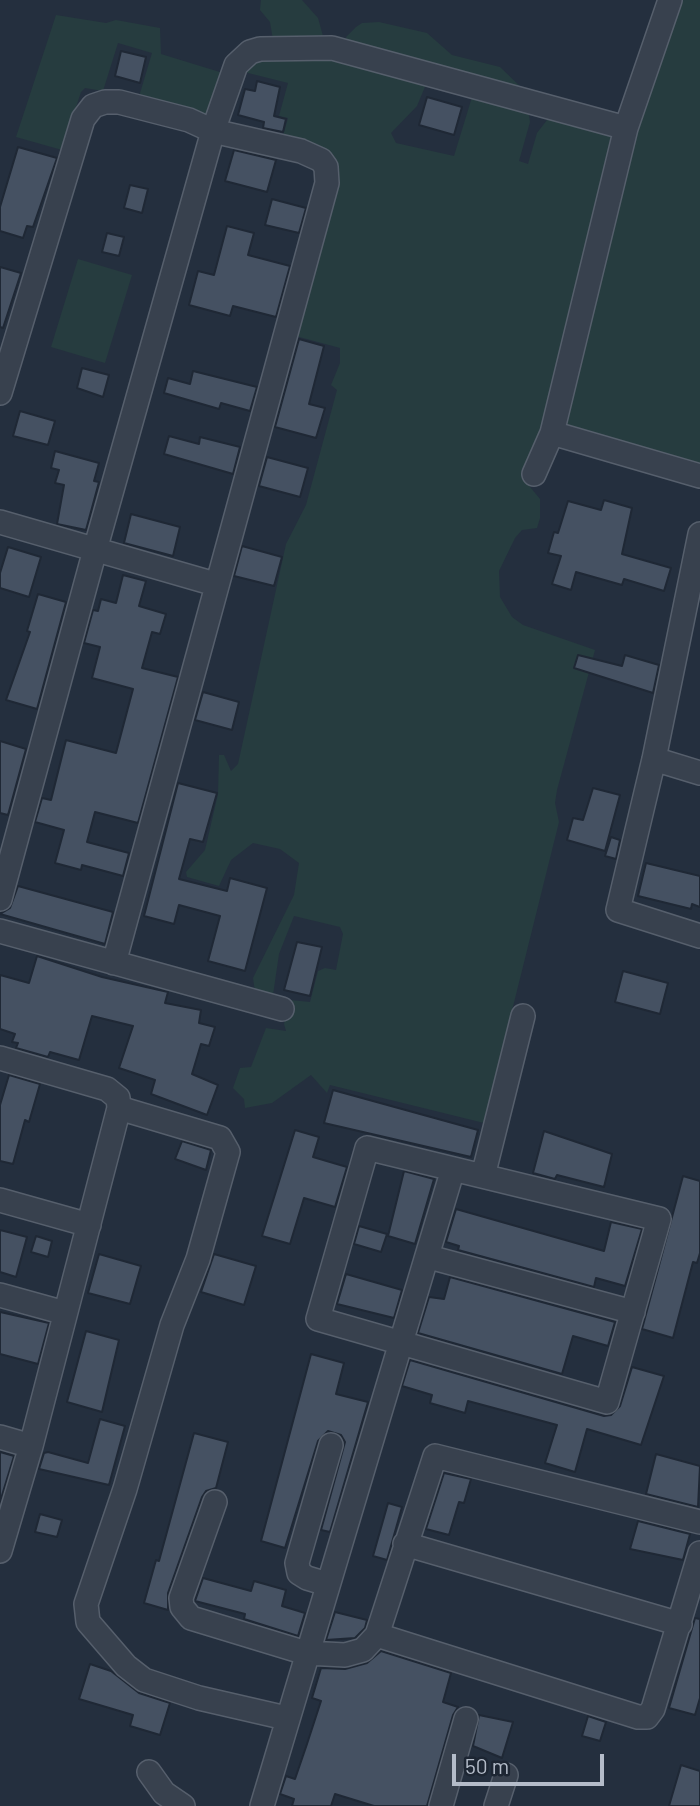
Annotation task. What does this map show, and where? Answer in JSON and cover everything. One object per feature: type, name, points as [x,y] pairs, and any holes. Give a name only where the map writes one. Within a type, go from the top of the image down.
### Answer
[{"type":"street","points":[[534,474],[552,433],[626,128],[670,0]]},
{"type":"street","points":[[0,898],[94,550],[214,131],[230,78],[241,60],[255,50],[314,46],[344,50],[626,128]]},
{"type":"street","points":[[0,393],[83,119],[93,106],[119,102],[189,120],[214,131],[309,153],[321,160],[327,173],[114,963]]},
{"type":"street","points":[[552,433],[700,476]]},
{"type":"street","points":[[0,522],[215,584]]},
{"type":"street","points":[[700,534],[654,759],[618,910],[700,936]]},
{"type":"street","points":[[654,759],[700,772]]},
{"type":"street","points":[[0,931],[282,1009]]},
{"type":"street","points":[[483,1176],[523,1016]]},
{"type":"street","points":[[0,1058],[107,1089],[118,1098],[119,1108],[31,1446],[0,1551]]},
{"type":"street","points":[[119,1108],[220,1138],[228,1152],[198,1259],[173,1325],[125,1489],[86,1604],[88,1622],[126,1666],[144,1680],[200,1698],[286,1718]]},
{"type":"street","points":[[367,1148],[483,1176],[659,1219],[607,1402],[318,1319],[367,1148]]},
{"type":"street","points":[[262,1806],[286,1718],[429,1257],[453,1168]]},
{"type":"street","points":[[0,1200],[89,1224]]},
{"type":"street","points":[[429,1257],[633,1312]]},
{"type":"street","points":[[0,1295],[65,1313]]},
{"type":"street","points":[[0,1437],[31,1446]]},
{"type":"street","points":[[327,1584],[299,1573],[297,1563],[331,1445]]},
{"type":"street","points":[[215,1502],[181,1598],[182,1607],[191,1618],[306,1653],[355,1654],[377,1635],[435,1456],[700,1522]]},
{"type":"street","points":[[405,1544],[680,1624]]},
{"type":"street","points":[[377,1635],[647,1717],[653,1709],[700,1553]]},
{"type":"street","points":[[441,1806],[466,1719]]},
{"type":"street","points":[[149,1772],[164,1793],[183,1806]]},
{"type":"street","points":[[496,1806],[506,1775]]},
{"type":"green space","points":[[261,0],[302,0],[318,18],[323,36],[320,40],[273,40],[270,22],[260,10]]},
{"type":"green space","points":[[677,0],[700,0],[700,470],[571,432],[564,423],[621,176]]},
{"type":"green space","points":[[56,15],[106,23],[116,20],[160,28],[161,54],[223,73],[206,116],[138,100],[152,53],[118,43],[103,91],[85,88],[81,92],[62,150],[16,137]]},
{"type":"green space","points":[[379,22],[427,33],[452,55],[500,67],[524,90],[348,43],[346,37],[356,27],[362,23]]},
{"type":"green space","points":[[311,51],[427,82],[417,106],[391,133],[396,143],[454,156],[472,97],[524,110],[529,115],[530,122],[519,161],[528,164],[537,133],[547,120],[558,118],[612,136],[577,317],[526,482],[540,499],[540,518],[537,528],[522,530],[515,538],[499,571],[500,597],[512,617],[523,625],[595,650],[557,790],[555,803],[559,822],[484,1123],[330,1085],[327,1093],[311,1075],[272,1103],[245,1108],[244,1099],[233,1088],[240,1068],[251,1067],[266,1028],[286,1031],[284,1024],[290,1000],[310,1002],[318,971],[325,968],[336,970],[343,934],[340,927],[294,916],[279,954],[273,995],[255,992],[253,978],[294,895],[299,863],[280,849],[253,843],[231,860],[219,886],[187,877],[186,872],[205,850],[218,794],[219,755],[224,755],[231,771],[238,764],[286,544],[306,505],[337,390],[331,385],[340,363],[340,348],[292,335],[334,176],[282,139],[288,118],[279,116],[288,83],[240,71],[250,58]]},
{"type":"green space","points":[[78,259],[132,275],[105,363],[51,347]]},
{"type":"building","points":[[121,51],[146,57],[140,83],[115,76]]},
{"type":"building","points":[[257,81],[280,87],[274,116],[286,119],[283,132],[263,128],[264,122],[238,115],[245,89],[255,91]]},
{"type":"building","points":[[427,97],[462,107],[454,135],[419,125]]},
{"type":"building","points":[[18,147],[57,158],[33,227],[27,226],[23,238],[0,231],[0,207]]},
{"type":"building","points":[[234,150],[276,160],[267,192],[225,181]]},
{"type":"building","points":[[130,185],[148,189],[142,213],[124,208]]},
{"type":"building","points":[[272,199],[306,208],[299,233],[265,225]]},
{"type":"building","points":[[227,226],[254,233],[248,255],[290,266],[276,317],[233,306],[230,316],[189,305],[198,271],[214,275]]},
{"type":"building","points":[[107,233],[124,237],[119,256],[102,252]]},
{"type":"building","points":[[0,267],[21,273],[3,328],[0,327]]},
{"type":"building","points":[[299,339],[324,346],[309,404],[325,408],[316,438],[275,427]]},
{"type":"building","points":[[82,368],[109,375],[103,397],[77,388]]},
{"type":"building","points":[[193,371],[257,387],[250,411],[221,403],[219,409],[164,393],[168,378],[190,384]]},
{"type":"building","points":[[20,411],[55,421],[48,445],[13,436]]},
{"type":"building","points":[[169,436],[199,444],[200,437],[240,447],[233,474],[164,454]]},
{"type":"building","points":[[55,451],[99,463],[94,481],[99,482],[86,530],[57,524],[64,485],[55,483],[59,470],[51,468]]},
{"type":"building","points":[[267,457],[308,468],[300,497],[259,486]]},
{"type":"building","points":[[604,500],[632,508],[622,554],[671,568],[664,591],[624,579],[622,585],[576,572],[571,590],[552,584],[561,556],[548,553],[554,532],[558,533],[568,501],[601,510]]},
{"type":"building","points":[[131,514],[180,527],[173,556],[124,543]]},
{"type":"building","points":[[242,546],[282,557],[274,586],[234,576]]},
{"type":"building","points":[[8,547],[41,557],[29,597],[0,588],[0,573]]},
{"type":"building","points":[[123,575],[146,581],[139,606],[166,614],[160,634],[152,632],[142,668],[178,677],[138,823],[95,812],[87,842],[129,853],[123,876],[82,865],[81,870],[55,863],[64,830],[35,822],[42,798],[51,800],[66,740],[116,753],[133,689],[92,678],[100,647],[84,643],[93,610],[98,611],[101,599],[116,603]]},
{"type":"building","points":[[38,594],[66,602],[37,709],[6,700],[30,632],[27,631]]},
{"type":"building","points":[[578,655],[622,666],[625,655],[659,665],[653,693],[574,668]]},
{"type":"building","points":[[203,692],[239,702],[232,730],[195,720]]},
{"type":"building","points":[[0,741],[26,749],[8,815],[0,813]]},
{"type":"building","points":[[178,783],[217,793],[203,842],[190,839],[179,879],[227,891],[230,878],[267,888],[245,971],[208,961],[220,916],[179,905],[174,924],[144,916]]},
{"type":"building","points":[[593,788],[620,795],[605,851],[567,840],[573,818],[583,820]]},
{"type":"building","points":[[611,837],[620,840],[616,859],[605,856]]},
{"type":"building","points":[[646,863],[700,876],[700,907],[692,904],[691,909],[638,896]]},
{"type":"building","points":[[18,886],[113,912],[105,944],[0,914],[10,908]]},
{"type":"building","points":[[297,942],[322,947],[310,996],[284,990]]},
{"type":"building","points":[[37,956],[102,977],[168,992],[165,1003],[201,1010],[199,1023],[215,1027],[209,1046],[201,1044],[192,1074],[218,1085],[207,1115],[151,1094],[155,1080],[119,1068],[133,1026],[92,1016],[79,1060],[50,1052],[48,1057],[16,1048],[18,1043],[12,1042],[15,1034],[0,1029],[0,975],[29,983]]},
{"type":"building","points":[[623,971],[668,983],[660,1014],[615,1002]]},
{"type":"building","points":[[9,1075],[40,1084],[29,1122],[25,1120],[13,1164],[0,1161],[0,1105]]},
{"type":"building","points":[[333,1090],[478,1130],[471,1157],[324,1123]]},
{"type":"building","points":[[295,1130],[319,1137],[313,1157],[347,1167],[335,1207],[304,1198],[290,1244],[262,1236]]},
{"type":"building","points":[[544,1131],[612,1154],[604,1187],[557,1175],[555,1179],[533,1173]]},
{"type":"building","points":[[182,1141],[211,1150],[206,1170],[175,1159]]},
{"type":"building","points":[[404,1171],[434,1179],[415,1244],[388,1236]]},
{"type":"building","points":[[683,1176],[700,1181],[700,1253],[697,1263],[693,1262],[673,1338],[642,1329]]},
{"type":"building","points":[[456,1209],[604,1251],[611,1222],[642,1229],[625,1286],[596,1278],[594,1287],[458,1250],[459,1246],[446,1242]]},
{"type":"building","points":[[359,1226],[387,1234],[381,1252],[354,1244]]},
{"type":"building","points":[[0,1230],[27,1237],[16,1277],[0,1272]]},
{"type":"building","points":[[36,1236],[52,1241],[48,1257],[31,1252]]},
{"type":"building","points":[[99,1254],[141,1266],[130,1304],[88,1293]]},
{"type":"building","points":[[214,1254],[256,1266],[244,1305],[201,1292]]},
{"type":"building","points":[[346,1274],[402,1290],[394,1318],[337,1304]]},
{"type":"building","points":[[450,1277],[615,1322],[608,1346],[573,1336],[562,1374],[418,1333],[429,1297],[444,1299]]},
{"type":"building","points":[[0,1312],[49,1323],[38,1364],[0,1354]]},
{"type":"building","points":[[86,1331],[119,1340],[102,1412],[67,1402]]},
{"type":"building","points":[[311,1354],[344,1363],[336,1394],[368,1402],[330,1532],[321,1530],[345,1442],[341,1435],[328,1431],[318,1441],[285,1548],[261,1541]]},
{"type":"building","points":[[410,1360],[604,1416],[611,1415],[620,1406],[632,1367],[664,1376],[641,1445],[587,1429],[575,1472],[545,1463],[557,1425],[468,1401],[465,1413],[430,1403],[432,1395],[402,1386]]},
{"type":"building","points":[[100,1419],[125,1426],[109,1485],[39,1469],[44,1453],[48,1452],[88,1463]]},
{"type":"building","points":[[194,1433],[228,1442],[216,1488],[206,1491],[202,1497],[168,1593],[168,1610],[144,1603],[156,1560],[159,1561]]},
{"type":"building","points":[[0,1452],[14,1456],[0,1502]]},
{"type":"building","points":[[656,1454],[700,1466],[698,1507],[646,1494]]},
{"type":"building","points":[[444,1473],[471,1479],[464,1503],[459,1502],[449,1535],[426,1529]]},
{"type":"building","points":[[388,1503],[402,1507],[387,1560],[373,1556]]},
{"type":"building","points":[[40,1514],[62,1520],[57,1537],[35,1532]]},
{"type":"building","points":[[638,1521],[690,1534],[683,1560],[630,1549]]},
{"type":"building","points":[[203,1578],[251,1591],[254,1581],[286,1590],[282,1606],[305,1613],[298,1636],[244,1619],[245,1614],[195,1601]]},
{"type":"building","points":[[335,1612],[367,1620],[365,1628],[355,1638],[326,1640]]},
{"type":"building","points":[[695,1618],[700,1619],[700,1698],[695,1715],[669,1708]]},
{"type":"building","points":[[381,1651],[451,1673],[443,1702],[458,1707],[453,1715],[427,1806],[374,1806],[335,1794],[331,1806],[292,1806],[294,1799],[280,1794],[286,1776],[295,1779],[321,1701],[312,1698],[321,1668],[345,1669],[367,1663]]},
{"type":"building","points":[[90,1664],[111,1671],[139,1693],[170,1703],[160,1735],[130,1726],[133,1715],[79,1699]]},
{"type":"building","points":[[479,1715],[513,1722],[502,1758],[473,1746]]},
{"type":"building","points":[[588,1716],[606,1722],[600,1741],[582,1736]]},
{"type":"building","points":[[681,1765],[700,1771],[700,1806],[669,1806]]}]
